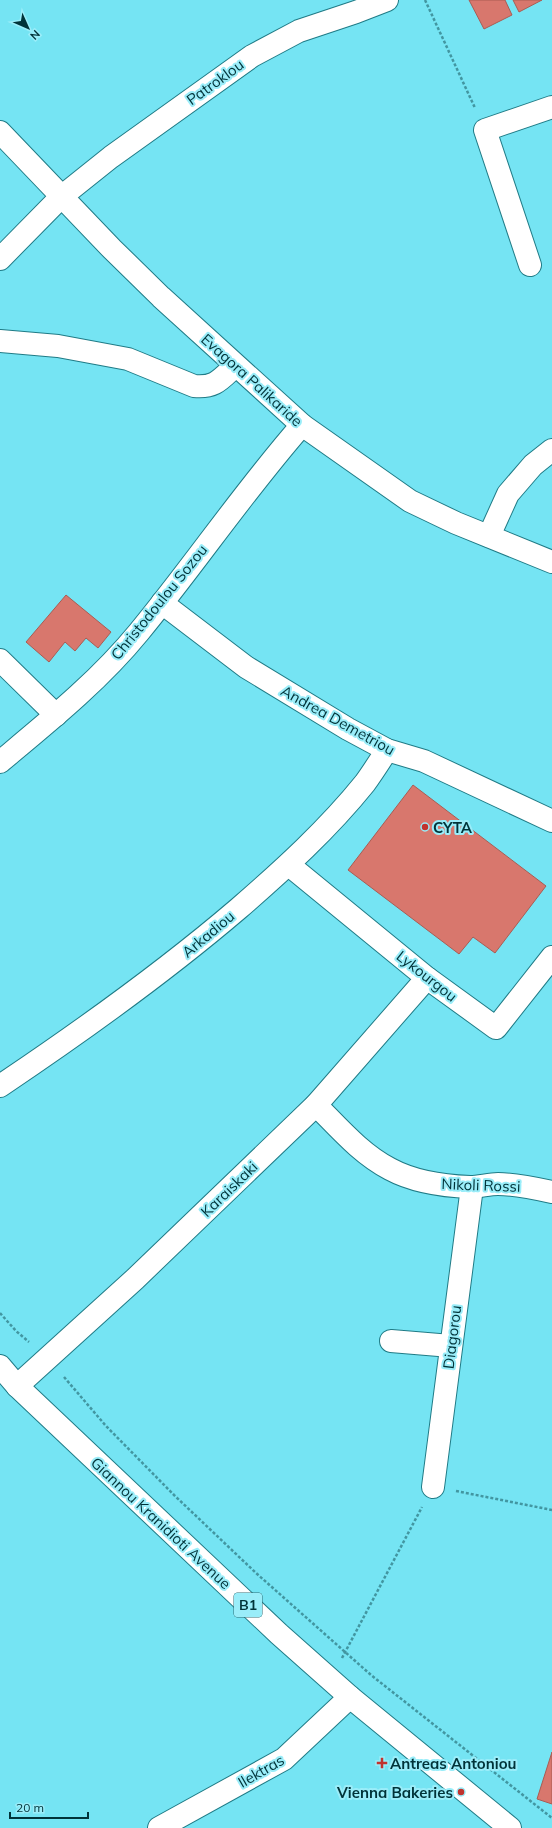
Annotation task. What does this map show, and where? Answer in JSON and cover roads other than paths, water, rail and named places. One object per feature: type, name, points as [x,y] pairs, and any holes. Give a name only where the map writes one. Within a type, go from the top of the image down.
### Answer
[{"type":"street","name":"Patroklou","points":[[0,259],[61,197],[111,157],[252,56],[299,31],[387,0]]},
{"type":"street","points":[[530,265],[485,130],[552,107]]},
{"type":"street","name":"Evagora Palikaride","points":[[0,132],[61,197],[161,297],[235,366],[302,425],[410,501],[444,518],[552,562]]},
{"type":"street","points":[[0,341],[58,346],[115,357],[143,365],[194,386],[206,387],[216,384],[235,366]]},
{"type":"street","name":"Christodoulou Sozou","points":[[0,762],[56,715],[121,652],[162,602],[246,492],[302,425]]},
{"type":"street","points":[[490,536],[508,494],[533,464],[552,450]]},
{"type":"street","name":"Andrea Demetriou","points":[[162,602],[253,671],[309,707],[387,750],[424,761],[552,821]]},
{"type":"street","points":[[0,660],[56,715]]},
{"type":"street","name":"Arkadiou","points":[[0,1086],[144,985],[202,940],[289,865],[353,798],[387,750]]},
{"type":"street","name":"Lykourgou","points":[[289,865],[427,978],[496,1028],[552,957]]},
{"type":"street","name":"Karaiskaki","points":[[17,1386],[136,1279],[316,1105],[427,978]]},
{"type":"street","name":"Nikoli Rossi","points":[[316,1105],[351,1140],[390,1170],[428,1182],[472,1187],[496,1184],[515,1185],[552,1192]]},
{"type":"street","name":"Diagorou","points":[[433,1487],[472,1187]]},
{"type":"street","points":[[391,1342],[451,1346]]},
{"type":"street","name":"Giannou Kranidioti Avenue","points":[[0,1366],[17,1386],[279,1634],[350,1697],[510,1828]]},
{"type":"street","name":"Ilektras","points":[[159,1828],[284,1759],[350,1697]]},
{"type":"place","name":"CYTA","points":[[425,827]]},
{"type":"place","name":"Antreas Antoniou","points":[[382,1763]]},
{"type":"place","name":"Vienna Bakeries","points":[[461,1792]]}]
